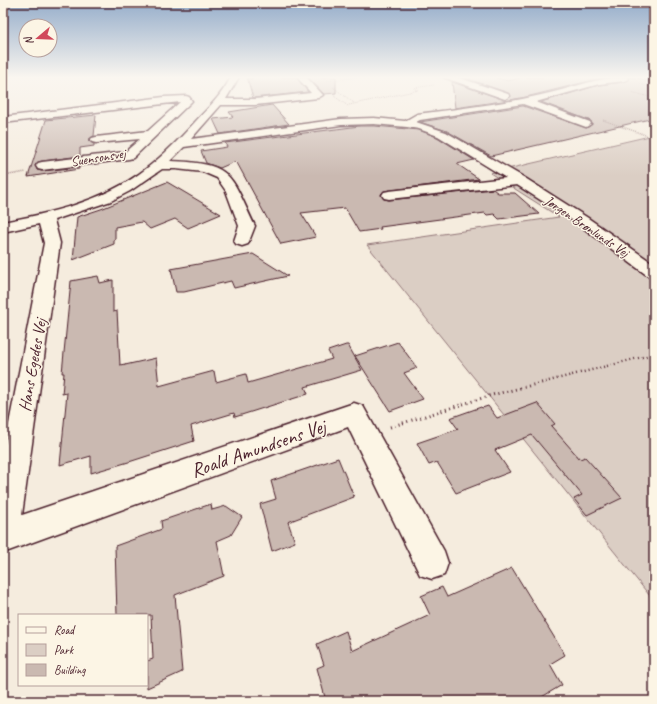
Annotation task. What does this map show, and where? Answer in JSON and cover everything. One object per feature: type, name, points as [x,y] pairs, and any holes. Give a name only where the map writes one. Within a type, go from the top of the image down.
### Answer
[{"type":"street","name":"Suensonsvej","points":[[3,120],[85,110]]},
{"type":"street","name":"Suensonsvej","points":[[42,166],[129,155],[177,110]]},
{"type":"street","name":"Suensonsvej","points":[[3,227],[46,218],[75,209],[121,190],[142,178],[160,165],[212,110]]},
{"type":"street","name":"Jørgen Brønlunds Vej","points":[[407,124],[417,117],[466,110]]},
{"type":"street","points":[[548,110],[586,124]]},
{"type":"street","points":[[165,121],[202,122]]},
{"type":"street","name":"Jørgen Brønlunds Vej","points":[[181,144],[341,122],[374,121],[407,124],[442,134],[583,220],[654,272]]},
{"type":"street","points":[[96,140],[152,134]]},
{"type":"street","points":[[160,165],[208,169],[219,174],[226,180],[247,226],[242,241]]},
{"type":"street","points":[[389,195],[520,181]]},
{"type":"street","name":"Hans Egedes Vej","points":[[3,536],[11,441],[52,243],[47,228],[46,218]]},
{"type":"street","name":"Roald Amundsens Vej","points":[[3,536],[354,414],[432,563]]},
{"type":"path","points":[[630,130],[654,138]]},
{"type":"path","points":[[3,176],[31,172],[33,167],[42,166]]},
{"type":"path","points":[[364,435],[492,395],[654,354]]},
{"type":"green space","points":[[654,135],[654,601],[367,245],[559,217],[490,173]]},
{"type":"building","points":[[242,110],[276,110],[289,124],[220,134],[213,119],[233,117],[229,112]]},
{"type":"building","points":[[498,110],[534,110],[587,128],[592,124],[591,121],[562,110],[654,110],[654,118],[491,156],[447,131],[420,122]]},
{"type":"building","points":[[96,115],[94,136],[88,140],[94,144],[94,146],[80,148],[80,156],[42,161],[35,165],[37,170],[42,171],[79,167],[79,169],[28,177],[46,120]]},
{"type":"building","points":[[360,126],[419,130],[437,137],[474,160],[457,164],[479,179],[384,191],[381,194],[384,199],[389,200],[493,189],[498,193],[515,193],[539,214],[499,219],[494,214],[487,215],[485,213],[380,227],[381,229],[359,232],[345,208],[301,213],[316,237],[281,244],[236,161],[220,168],[206,163],[201,151],[227,147],[225,143]]},
{"type":"building","points":[[167,182],[221,214],[188,228],[175,219],[150,229],[142,222],[115,227],[114,244],[73,260],[77,217],[101,209]]},
{"type":"building","points":[[253,254],[288,276],[234,288],[231,281],[184,292],[176,292],[171,269]]},
{"type":"building","points":[[98,276],[100,283],[113,280],[113,312],[117,311],[120,365],[156,358],[159,386],[214,371],[216,382],[246,374],[248,383],[332,359],[328,351],[346,345],[348,345],[362,370],[305,387],[308,394],[235,417],[234,413],[191,426],[194,441],[132,461],[91,473],[91,456],[60,465],[67,393],[62,394],[64,373],[62,373],[71,281]]},
{"type":"building","points":[[398,342],[417,368],[404,373],[423,399],[390,411],[355,356]]},
{"type":"building","points":[[537,403],[555,424],[551,426],[580,459],[585,457],[622,498],[587,515],[574,499],[582,495],[532,435],[495,450],[510,472],[456,493],[437,462],[429,465],[417,443],[458,429],[450,418],[481,407],[488,406],[497,418]]},
{"type":"building","points":[[338,458],[354,497],[288,522],[295,542],[272,551],[260,504],[276,499],[271,481]]},
{"type":"building","points":[[211,504],[212,510],[226,506],[242,517],[231,535],[217,541],[224,576],[175,595],[182,672],[147,688],[148,661],[153,659],[151,615],[117,614],[115,546],[162,529],[161,521]]},
{"type":"building","points":[[512,568],[565,655],[550,664],[562,685],[535,701],[326,701],[317,668],[324,665],[317,644],[346,631],[352,651],[430,615],[421,596],[442,587],[447,597]]}]
